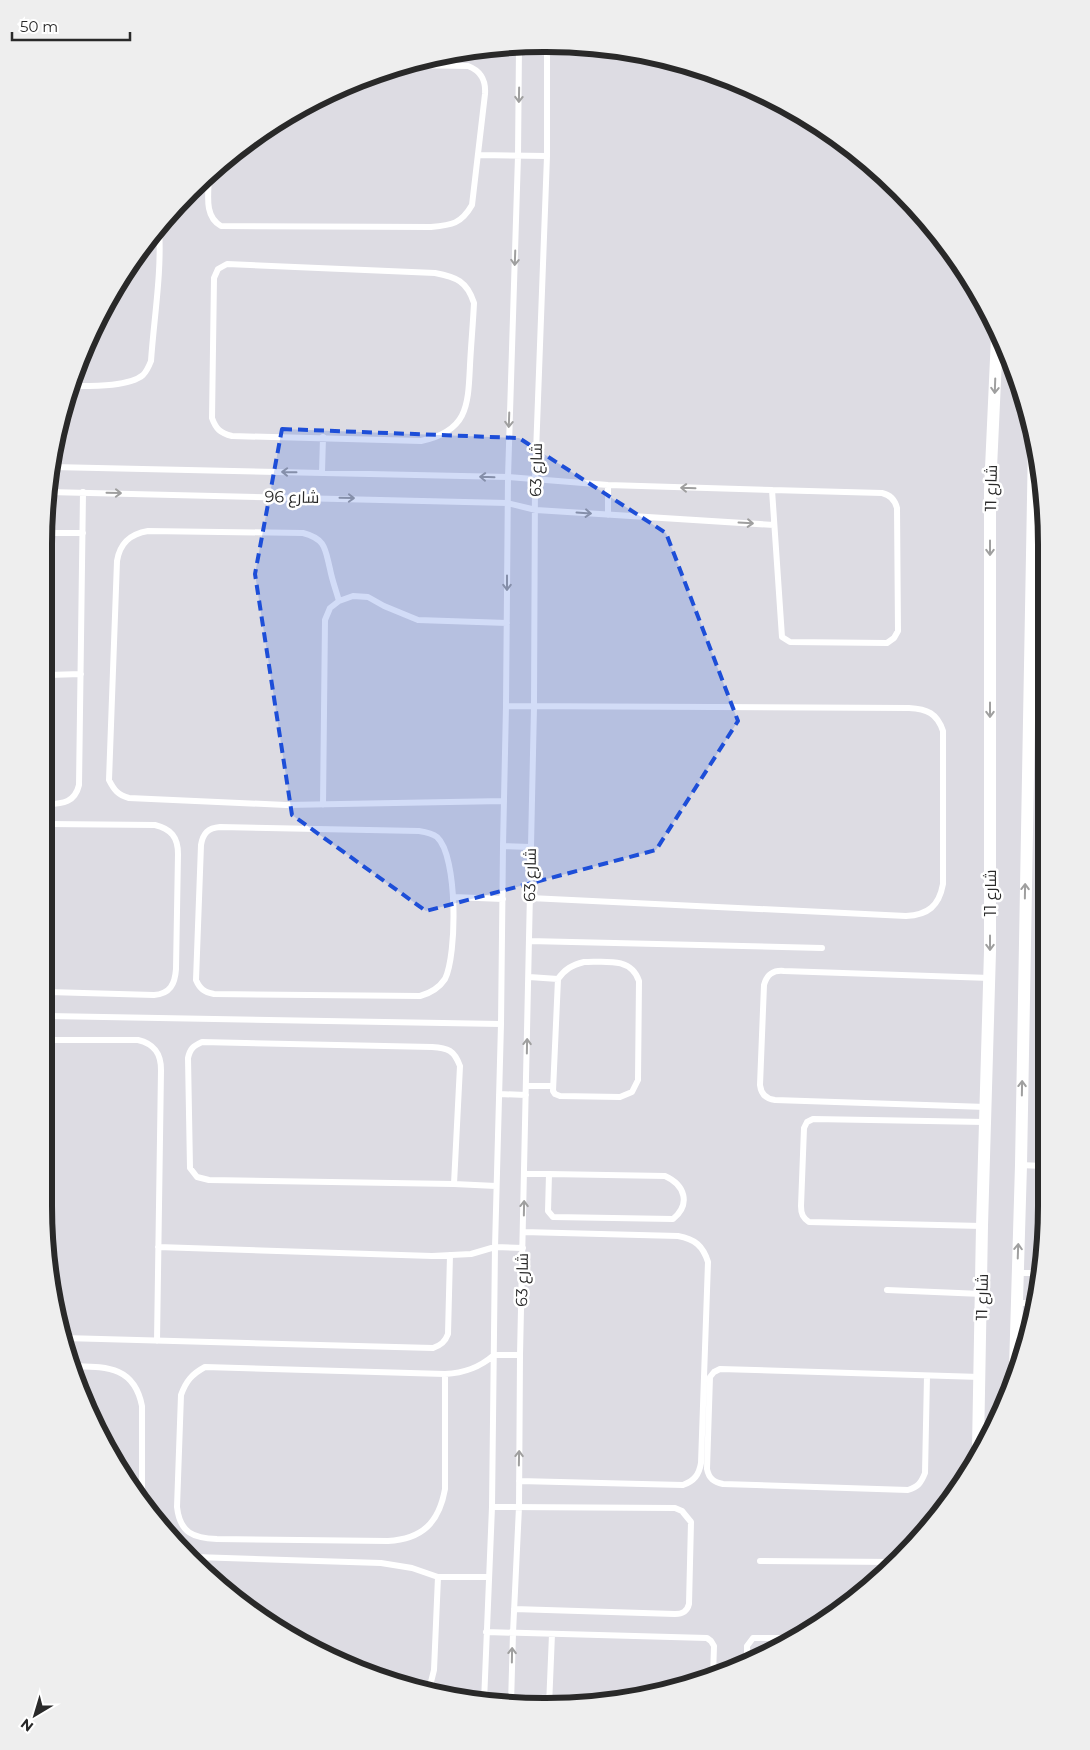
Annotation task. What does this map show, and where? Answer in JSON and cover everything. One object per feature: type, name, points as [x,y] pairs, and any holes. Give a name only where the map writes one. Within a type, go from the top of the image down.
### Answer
[{"type":"street","name":"شارع 11","points":[[978,1439],[982,1226],[990,978],[990,490],[996,349]]},
{"type":"street","points":[[1016,1346],[1036,520]]},
{"type":"lane","name":"شارع 63","points":[[511,1696],[519,1507],[520,1355],[534,707],[535,480],[547,156],[547,52]]},
{"type":"lane","name":"شارع 63","points":[[484,1693],[492,1507],[496,1186],[501,1024],[506,706],[507,502],[518,156],[519,54]]},
{"type":"lane","points":[[209,185],[210,216],[214,222],[221,226],[438,226],[456,223],[466,216],[472,205],[486,87],[481,74],[468,66],[434,65]]},
{"type":"lane","points":[[479,154],[547,156]]},
{"type":"lane","points":[[79,386],[129,381],[143,374],[148,368],[151,361],[157,298],[159,239]]},
{"type":"lane","points":[[227,264],[236,264],[435,272],[456,278],[465,284],[471,293],[474,303],[468,402],[458,421],[442,435],[421,440],[323,437],[232,436],[222,434],[215,427],[212,418],[213,283],[218,269],[227,264]]},
{"type":"lane","points":[[322,472],[323,437]]},
{"type":"lane","name":"شارع 96","points":[[56,492],[507,502],[536,510],[774,524],[780,634],[784,639],[790,642],[887,643],[894,638],[898,631],[897,508],[894,500],[887,494],[882,493],[608,485],[508,478],[322,472],[59,467]]},
{"type":"lane","points":[[608,485],[608,515]]},
{"type":"lane","points":[[772,490],[774,524]]},
{"type":"lane","points":[[52,804],[70,801],[77,791],[79,779],[83,492]]},
{"type":"lane","points":[[339,601],[325,548],[320,541],[303,533],[148,531],[139,532],[130,537],[123,543],[117,561],[109,780],[113,789],[120,795],[129,798],[286,805],[504,801]]},
{"type":"lane","points":[[53,533],[83,533]]},
{"type":"lane","points":[[323,805],[326,620],[330,608],[339,601],[353,596],[368,597],[418,620],[507,623]]},
{"type":"lane","points":[[52,675],[81,674]]},
{"type":"lane","points":[[506,706],[909,708],[928,711],[936,716],[943,731],[943,884],[941,895],[935,905],[927,912],[917,916],[906,916],[530,898]]},
{"type":"lane","points":[[52,824],[160,827],[173,834],[178,844],[176,975],[172,988],[154,995],[52,992]]},
{"type":"lane","points":[[213,828],[429,832],[438,838],[448,858],[454,898],[448,972],[444,980],[430,993],[420,996],[214,994],[206,992],[196,980],[201,845],[206,831],[213,828]]},
{"type":"lane","points":[[503,846],[530,847]]},
{"type":"lane","points":[[454,898],[503,899]]},
{"type":"lane","points":[[529,941],[822,948]]},
{"type":"lane","points":[[584,962],[622,964],[630,967],[636,973],[639,981],[638,1080],[632,1092],[620,1098],[557,1095],[554,1093],[558,979],[569,968],[584,962]]},
{"type":"lane","points":[[986,1107],[775,1100],[763,1094],[760,1085],[764,985],[768,975],[773,972],[990,978]]},
{"type":"lane","points":[[528,977],[558,979]]},
{"type":"lane","points":[[52,1016],[501,1024]]},
{"type":"lane","points":[[52,1040],[138,1040],[154,1046],[159,1053],[161,1070],[156,1340]]},
{"type":"lane","points":[[454,1184],[460,1066],[450,1050],[432,1046],[202,1042],[195,1045],[190,1051],[188,1058],[190,1168],[197,1177],[209,1180],[496,1186]]},
{"type":"lane","points":[[526,1086],[553,1086]]},
{"type":"lane","points":[[499,1094],[526,1095]]},
{"type":"lane","points":[[982,1226],[809,1222],[801,1213],[804,1128],[807,1122],[812,1119],[986,1122]]},
{"type":"lane","points":[[1021,1165],[1038,1166]]},
{"type":"lane","points":[[524,1174],[549,1174],[665,1176],[674,1180],[680,1187],[683,1195],[683,1205],[680,1213],[673,1219],[553,1217],[548,1211],[549,1174]]},
{"type":"lane","points":[[519,1481],[682,1485],[696,1478],[701,1463],[708,1262],[705,1252],[698,1243],[689,1238],[678,1236],[523,1232]]},
{"type":"lane","points":[[158,1247],[423,1256],[472,1254],[495,1247],[523,1248]]},
{"type":"lane","points":[[71,1338],[433,1348],[440,1346],[448,1334],[450,1256]]},
{"type":"lane","points":[[1018,1273],[1032,1273]]},
{"type":"lane","points":[[887,1290],[982,1294]]},
{"type":"lane","points":[[1017,1303],[1028,1303]]},
{"type":"lane","points":[[445,1374],[444,1489],[442,1503],[436,1516],[427,1527],[416,1535],[402,1540],[204,1538],[193,1535],[184,1528],[178,1518],[181,1395],[185,1383],[193,1373],[205,1367],[445,1374],[472,1370],[484,1364],[494,1355],[520,1355]]},
{"type":"lane","points":[[80,1366],[105,1367],[120,1372],[131,1381],[140,1393],[142,1406],[142,1488]]},
{"type":"lane","points":[[927,1376],[925,1474],[922,1481],[916,1487],[908,1490],[723,1484],[715,1482],[709,1477],[707,1469],[710,1377],[720,1369],[728,1369],[927,1376],[980,1378]]},
{"type":"lane","points":[[492,1507],[668,1508],[682,1511],[690,1522],[689,1604],[686,1611],[675,1614],[514,1609]]},
{"type":"lane","points":[[201,1557],[381,1563],[412,1568],[438,1577],[488,1577]]},
{"type":"lane","points":[[760,1561],[884,1562]]},
{"type":"lane","points":[[431,1684],[434,1670],[438,1577]]},
{"type":"lane","points":[[486,1632],[707,1638],[714,1646],[713,1667]]},
{"type":"lane","points":[[549,1698],[552,1634]]},
{"type":"lane","points":[[747,1654],[747,1646],[753,1638],[780,1638]]},
{"type":"highlighted area","points":[[282,429],[519,438],[666,533],[738,721],[656,850],[426,911],[292,815],[255,574]]},
{"type":"shaded area","points":[[545,52],[577,54],[641,62],[672,69],[733,90],[763,103],[791,118],[845,154],[893,197],[936,245],[972,299],[987,327],[1000,357],[1021,418],[1028,449],[1036,513],[1038,545],[1038,1205],[1033,1269],[1021,1332],[1000,1393],[972,1451],[936,1505],[893,1553],[845,1596],[791,1632],[763,1647],[703,1671],[641,1688],[609,1693],[545,1698],[481,1693],[418,1681],[357,1660],[327,1647],[271,1614],[220,1575],[175,1530],[154,1505],[118,1451],[90,1393],[69,1332],[62,1301],[52,1205],[52,545],[57,481],[69,418],[90,357],[118,299],[154,245],[175,220],[220,175],[245,154],[299,118],[327,103],[387,79],[418,69],[481,57]]}]
